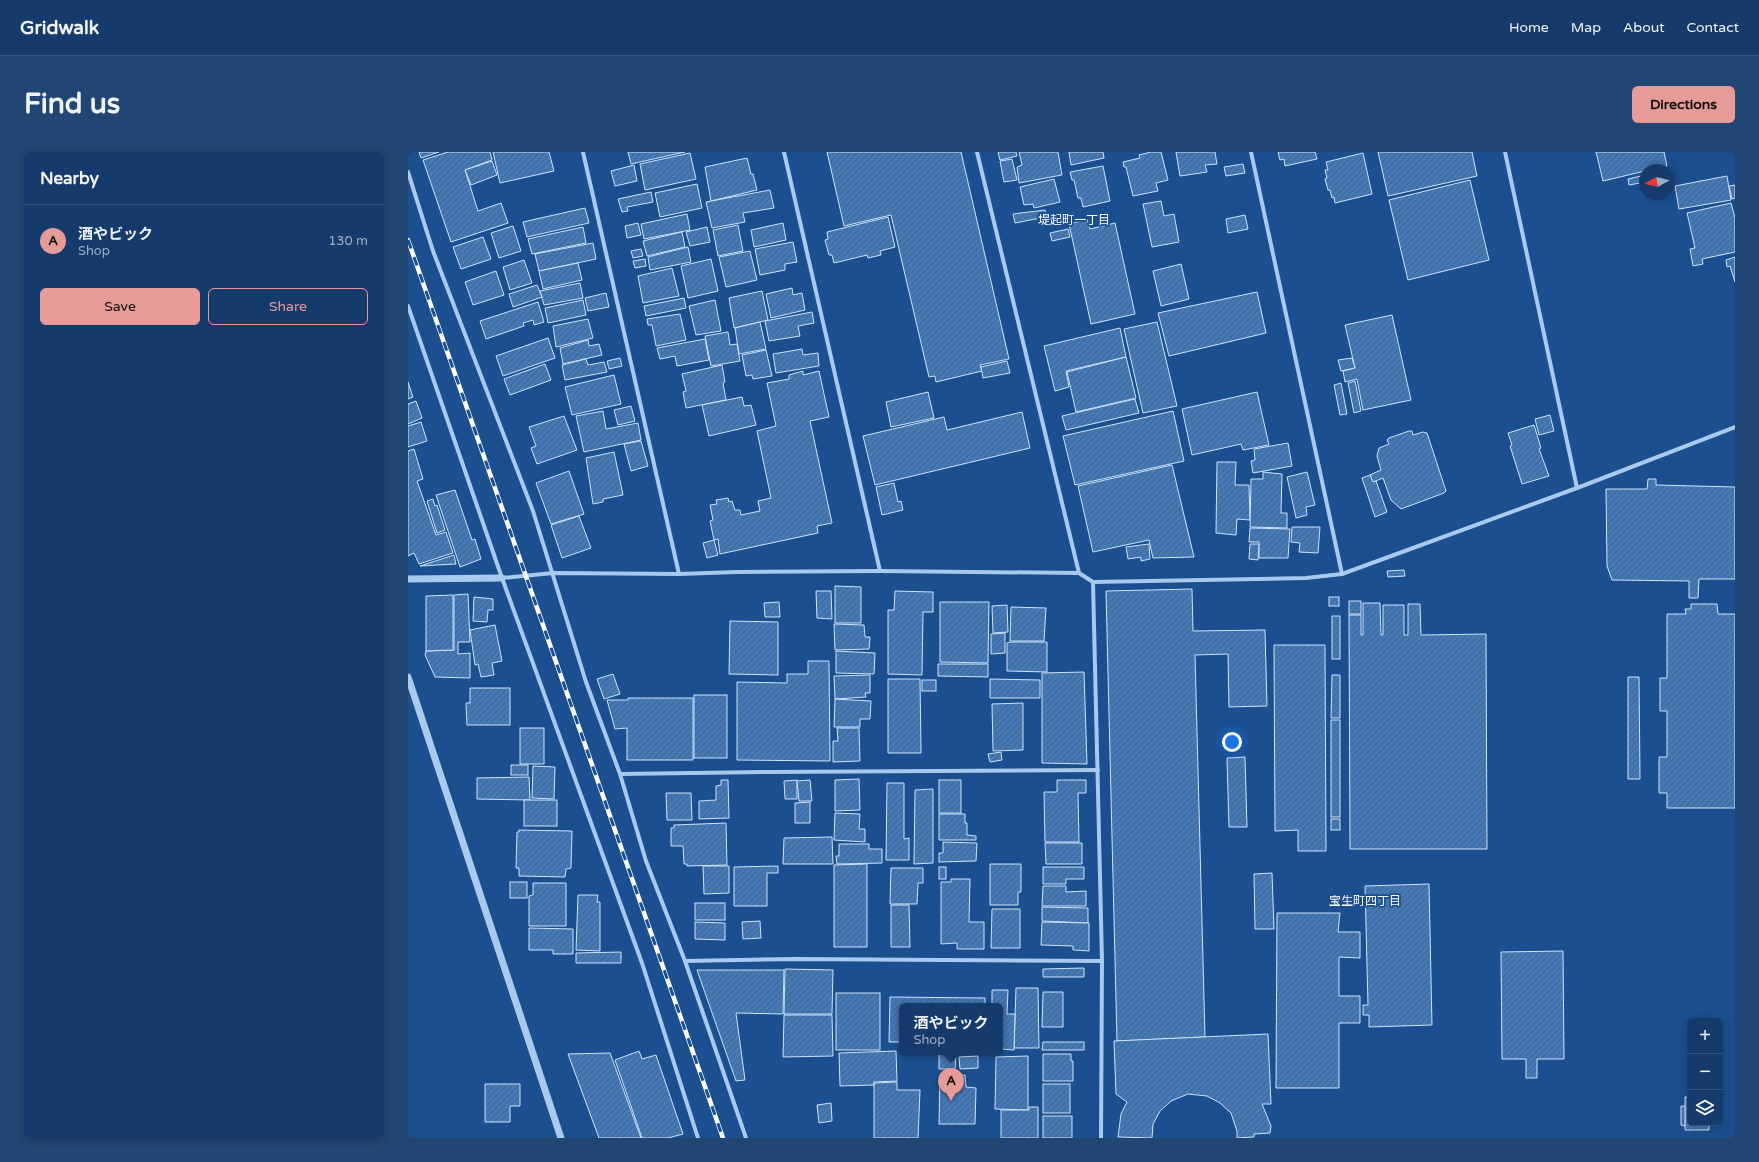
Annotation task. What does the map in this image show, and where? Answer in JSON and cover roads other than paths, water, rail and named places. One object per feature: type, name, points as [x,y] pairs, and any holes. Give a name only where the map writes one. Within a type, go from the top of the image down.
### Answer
[{"type":"street","points":[[583,152],[680,574]]},
{"type":"street","points":[[784,152],[880,572]]},
{"type":"street","points":[[977,152],[1079,573]]},
{"type":"street","points":[[1251,152],[1342,574]]},
{"type":"street","points":[[1505,152],[1578,488]]},
{"type":"street","points":[[408,172],[433,251],[533,511],[586,682],[620,774],[646,861],[685,962],[746,1138]]},
{"type":"street","points":[[408,306],[502,578],[642,963],[698,1138]]},
{"type":"street","points":[[408,579],[502,578],[553,573],[680,574],[737,572],[880,572],[1079,573],[1093,582],[1306,578],[1342,574],[1578,488],[1735,427]]},
{"type":"street","points":[[1093,582],[1102,961],[1101,1138]]},
{"type":"street","points":[[408,677],[561,1138]]},
{"type":"street","points":[[620,774],[1098,770]]},
{"type":"street","points":[[685,962],[796,959],[1102,961]]},
{"type":"railway","points":[[408,240],[723,1138]]},
{"type":"place","name":"酒やビック","points":[[951,1101]]},
{"type":"district","name":"堤起町一丁目","points":[[1074,220]]},
{"type":"district","name":"宝生町四丁目","points":[[1365,901]]}]
